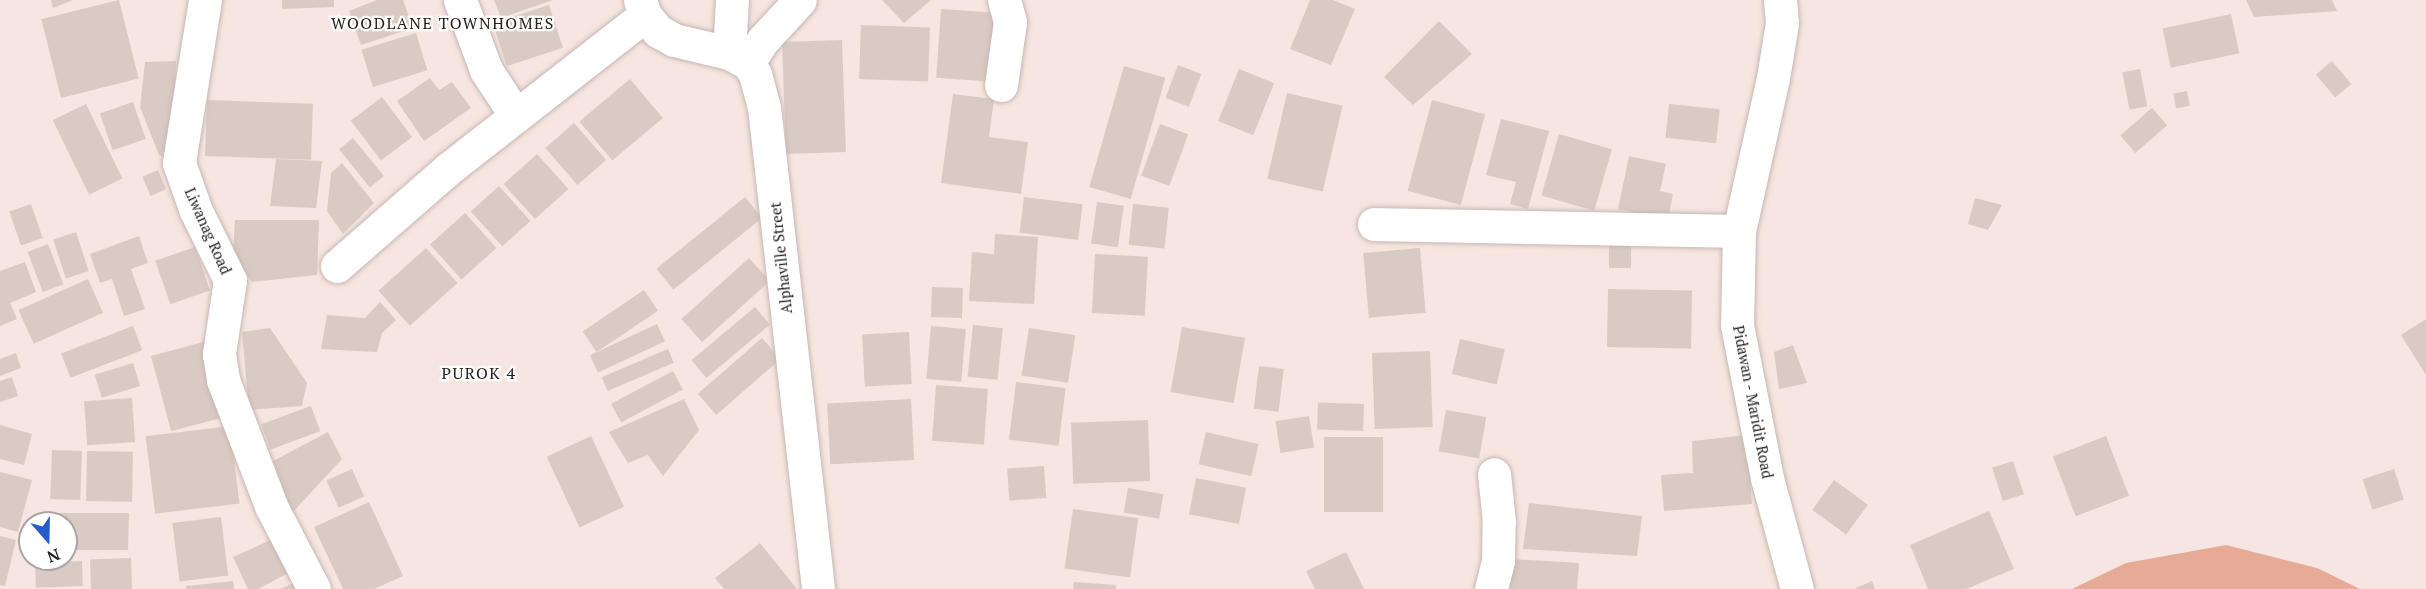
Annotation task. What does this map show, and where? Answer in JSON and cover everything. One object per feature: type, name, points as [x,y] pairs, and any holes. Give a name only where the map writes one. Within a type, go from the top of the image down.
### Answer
[{"type":"street","name":"Liwanag Road","points":[[205,0],[179,163],[196,211],[230,280],[219,354],[223,380],[272,506],[314,589]]},
{"type":"street","points":[[460,0],[486,70],[516,116]]},
{"type":"street","points":[[732,0],[739,58]]},
{"type":"street","points":[[739,58],[763,40],[800,0]]},
{"type":"street","points":[[1001,85],[1010,22],[1004,0]]},
{"type":"street","name":"Pidawan - Maridit Road","points":[[1780,0],[1782,23],[1773,78],[1739,231],[1737,325],[1767,478],[1797,589]]},
{"type":"street","points":[[337,267],[448,169],[516,116],[642,7],[658,31],[674,40],[739,58]]},
{"type":"street","name":"Alphaville Street","points":[[739,58],[755,74],[764,107],[818,589]]},
{"type":"street","points":[[1374,224],[1739,231]]},
{"type":"street","points":[[1491,589],[1498,561],[1499,522],[1494,474]]},
{"type":"shaded area","points":[[2226,545],[2317,568],[2360,589],[2072,589],[2126,563]]},
{"type":"building","points":[[51,0],[73,0],[53,8]]},
{"type":"building","points":[[119,0],[139,79],[61,98],[41,19]]},
{"type":"building","points":[[282,0],[334,0],[334,7],[282,9]]},
{"type":"building","points":[[377,0],[403,0],[413,28],[361,45],[349,11]]},
{"type":"building","points":[[494,0],[553,0],[501,18]]},
{"type":"building","points":[[882,0],[931,0],[904,23]]},
{"type":"building","points":[[1310,0],[1333,0],[1355,9],[1331,65],[1290,49]]},
{"type":"building","points":[[2246,0],[2332,0],[2337,11],[2254,17]]},
{"type":"building","points":[[549,5],[563,48],[507,66],[493,23]]},
{"type":"building","points":[[941,9],[996,13],[991,82],[936,78]]},
{"type":"building","points":[[2231,14],[2239,53],[2171,68],[2163,29]]},
{"type":"building","points":[[1439,21],[1472,54],[1413,105],[1384,77]]},
{"type":"building","points":[[861,25],[930,27],[928,81],[859,79]]},
{"type":"building","points":[[416,33],[427,70],[373,87],[361,50]]},
{"type":"building","points":[[842,40],[846,152],[786,154],[782,42]]},
{"type":"building","points":[[176,61],[172,158],[159,155],[140,107],[145,62]]},
{"type":"building","points":[[2332,61],[2351,84],[2335,97],[2316,74]]},
{"type":"building","points":[[1178,65],[1201,74],[1189,107],[1165,98]]},
{"type":"building","points":[[1124,66],[1165,78],[1131,199],[1089,187]]},
{"type":"building","points":[[1239,69],[1274,83],[1253,135],[1218,121]]},
{"type":"building","points":[[2140,69],[2147,106],[2130,110],[2122,72]]},
{"type":"building","points":[[430,78],[439,90],[452,82],[471,108],[424,141],[397,101]]},
{"type":"building","points":[[630,79],[663,118],[612,160],[579,121]]},
{"type":"building","points":[[2187,91],[2190,106],[2176,108],[2173,94]]},
{"type":"building","points":[[1287,93],[1343,106],[1323,192],[1267,179]]},
{"type":"building","points":[[953,94],[994,99],[989,137],[1028,142],[1021,194],[941,183]]},
{"type":"building","points":[[382,97],[412,137],[381,160],[351,120]]},
{"type":"building","points":[[207,100],[313,104],[311,160],[205,156]]},
{"type":"building","points":[[1432,100],[1485,114],[1461,205],[1408,191]]},
{"type":"building","points":[[133,102],[146,139],[113,150],[100,113]]},
{"type":"building","points":[[86,104],[122,179],[89,195],[53,120]]},
{"type":"building","points":[[1669,104],[1720,109],[1716,143],[1665,138]]},
{"type":"building","points":[[2152,108],[2167,125],[2135,153],[2120,136]]},
{"type":"building","points":[[1501,119],[1549,131],[1528,209],[1510,204],[1516,182],[1486,175]]},
{"type":"building","points":[[574,123],[606,160],[577,185],[545,148]]},
{"type":"building","points":[[1160,124],[1188,134],[1169,186],[1141,176]]},
{"type":"building","points":[[1559,134],[1612,149],[1594,211],[1541,196]]},
{"type":"building","points":[[353,138],[384,176],[370,187],[339,149]]},
{"type":"building","points":[[537,154],[568,189],[535,219],[504,184]]},
{"type":"building","points":[[1629,156],[1666,164],[1660,191],[1673,194],[1668,219],[1618,209]]},
{"type":"building","points":[[276,159],[322,161],[316,208],[270,206]]},
{"type":"building","points":[[342,163],[374,203],[343,234],[327,211],[331,173]]},
{"type":"building","points":[[158,170],[166,189],[151,196],[142,177]]},
{"type":"building","points":[[499,186],[530,221],[502,246],[471,211]]},
{"type":"building","points":[[745,197],[762,218],[673,290],[656,269]]},
{"type":"building","points":[[1024,197],[1083,204],[1078,240],[1020,233]]},
{"type":"building","points":[[1975,198],[2002,205],[1988,230],[1968,224]]},
{"type":"building","points":[[1097,202],[1124,206],[1118,247],[1091,244]]},
{"type":"building","points":[[31,204],[43,238],[21,246],[9,211]]},
{"type":"building","points":[[1133,204],[1169,208],[1165,249],[1129,245]]},
{"type":"building","points":[[465,213],[496,248],[462,279],[430,244]]},
{"type":"building","points":[[235,220],[319,220],[317,275],[252,282],[233,254]]},
{"type":"building","points":[[76,232],[89,271],[66,278],[53,239]]},
{"type":"building","points":[[995,234],[1038,237],[1034,304],[969,301],[972,252],[994,254]]},
{"type":"building","points":[[139,236],[148,263],[131,269],[145,309],[124,316],[112,279],[100,283],[90,254]]},
{"type":"building","points":[[1609,237],[1631,237],[1631,268],[1609,268]]},
{"type":"building","points":[[48,244],[63,284],[43,292],[27,252]]},
{"type":"building","points":[[195,247],[210,290],[170,304],[155,261]]},
{"type":"building","points":[[426,248],[457,283],[410,326],[378,291]]},
{"type":"building","points":[[1420,248],[1426,313],[1369,318],[1363,253]]},
{"type":"building","points":[[1095,254],[1148,257],[1145,316],[1092,313]]},
{"type":"building","points":[[749,258],[770,281],[702,342],[681,319]]},
{"type":"building","points":[[25,262],[36,292],[10,303],[17,319],[0,326],[0,271]]},
{"type":"building","points":[[88,279],[103,313],[34,344],[19,310]]},
{"type":"building","points":[[932,287],[963,288],[962,318],[931,317]]},
{"type":"building","points":[[1608,289],[1692,290],[1691,348],[1607,347]]},
{"type":"building","points":[[644,290],[658,311],[597,352],[583,331]]},
{"type":"building","points":[[380,302],[396,320],[382,333],[377,352],[321,349],[327,315],[365,318]]},
{"type":"building","points":[[755,307],[770,325],[706,378],[691,360]]},
{"type":"building","points":[[2426,319],[2426,375],[2401,335]]},
{"type":"building","points":[[657,324],[665,341],[598,372],[590,355]]},
{"type":"building","points":[[973,325],[1003,328],[997,380],[968,377]]},
{"type":"building","points":[[133,326],[142,350],[70,378],[61,354]]},
{"type":"building","points":[[931,326],[966,329],[961,382],[926,379]]},
{"type":"building","points":[[1182,327],[1245,338],[1234,403],[1171,392]]},
{"type":"building","points":[[270,328],[307,383],[302,406],[249,410],[242,332]]},
{"type":"building","points":[[1029,328],[1075,335],[1068,383],[1021,375]]},
{"type":"building","points":[[909,332],[912,384],[865,386],[862,334]]},
{"type":"building","points":[[762,338],[780,359],[716,415],[698,394]]},
{"type":"building","points":[[1460,339],[1505,349],[1497,384],[1452,374]]},
{"type":"building","points":[[207,341],[227,416],[171,431],[151,356]]},
{"type":"building","points":[[1793,345],[1807,383],[1779,389],[1774,352]]},
{"type":"building","points":[[668,349],[674,363],[608,391],[602,377]]},
{"type":"building","points":[[1430,351],[1433,427],[1375,429],[1372,353]]},
{"type":"building","points":[[16,353],[21,368],[0,376],[0,359]]},
{"type":"building","points":[[133,363],[140,386],[102,398],[95,375]]},
{"type":"building","points":[[1259,366],[1284,369],[1279,412],[1254,409]]},
{"type":"building","points":[[673,371],[683,390],[621,422],[611,404]]},
{"type":"building","points":[[12,377],[18,396],[0,402],[0,381]]},
{"type":"building","points":[[1016,382],[1066,388],[1059,446],[1009,440]]},
{"type":"building","points":[[936,385],[988,389],[984,444],[932,441]]},
{"type":"building","points":[[132,398],[135,442],[87,445],[84,401]]},
{"type":"building","points":[[684,399],[699,430],[663,476],[648,455],[628,463],[609,432]]},
{"type":"building","points":[[911,399],[914,460],[830,464],[827,403]]},
{"type":"building","points":[[1318,402],[1364,404],[1363,431],[1317,429]]},
{"type":"building","points":[[311,406],[320,431],[270,449],[261,424]]},
{"type":"building","points":[[1446,410],[1486,417],[1479,458],[1439,451]]},
{"type":"building","points":[[1309,416],[1314,448],[1280,453],[1275,421]]},
{"type":"building","points":[[1148,420],[1150,481],[1073,484],[1071,423]]},
{"type":"building","points":[[0,425],[32,434],[24,465],[0,459]]},
{"type":"building","points":[[230,426],[240,503],[155,514],[146,436]]},
{"type":"building","points":[[328,432],[342,459],[292,513],[273,461]]},
{"type":"building","points":[[1206,432],[1259,444],[1251,476],[1199,464]]},
{"type":"building","points":[[1747,435],[1752,504],[1664,511],[1661,475],[1693,473],[1692,441]]},
{"type":"building","points":[[591,436],[624,507],[580,527],[547,457]]},
{"type":"building","points":[[2106,436],[2129,496],[2076,516],[2053,456]]},
{"type":"building","points":[[1324,437],[1383,437],[1383,512],[1324,512]]},
{"type":"building","points":[[52,450],[82,451],[80,500],[50,499]]},
{"type":"building","points":[[87,451],[133,452],[132,502],[86,501]]},
{"type":"building","points":[[2013,461],[2024,494],[2003,501],[1992,468]]},
{"type":"building","points":[[1044,466],[1046,498],[1009,501],[1007,469]]},
{"type":"building","points":[[352,469],[364,496],[339,508],[326,480]]},
{"type":"building","points":[[2394,469],[2404,499],[2373,510],[2363,479]]},
{"type":"building","points":[[0,472],[32,480],[24,511],[18,511],[18,532],[0,527]]},
{"type":"building","points":[[1196,478],[1246,488],[1239,524],[1189,514]]},
{"type":"building","points":[[1834,480],[1868,505],[1846,535],[1812,510]]},
{"type":"building","points":[[1128,488],[1163,494],[1159,519],[1124,513]]},
{"type":"building","points":[[369,502],[403,576],[374,589],[343,589],[314,527]]},
{"type":"building","points":[[1529,503],[1642,516],[1637,556],[1523,549]]},
{"type":"building","points":[[1073,509],[1138,518],[1130,578],[1065,568]]},
{"type":"building","points":[[1989,511],[2014,569],[1966,589],[1928,589],[1910,545]]},
{"type":"building","points":[[78,513],[129,513],[128,550],[78,550]]},
{"type":"building","points":[[221,517],[228,576],[180,582],[172,523]]},
{"type":"building","points":[[0,536],[16,540],[5,586],[0,585]]},
{"type":"building","points":[[273,539],[288,573],[258,589],[248,589],[233,557]]},
{"type":"building","points":[[760,543],[797,589],[724,589],[715,578]]},
{"type":"building","points":[[1346,552],[1364,589],[1315,589],[1306,571]]},
{"type":"building","points":[[131,558],[132,589],[91,589],[90,559]]},
{"type":"building","points":[[1511,559],[1579,563],[1577,589],[1508,589]]},
{"type":"building","points":[[78,561],[82,561],[83,586],[36,588],[35,571],[78,571]]},
{"type":"building","points":[[233,581],[234,589],[186,589],[186,586]]},
{"type":"building","points":[[1872,581],[1875,589],[1854,589]]},
{"type":"building","points":[[296,582],[299,589],[280,589]]},
{"type":"building","points":[[1074,582],[1116,585],[1116,589],[1073,589]]},
{"type":"district","name":"WOODLANE TOWNHOMES","points":[[443,23]]},
{"type":"district","name":"PUROK 4","points":[[479,373]]}]
